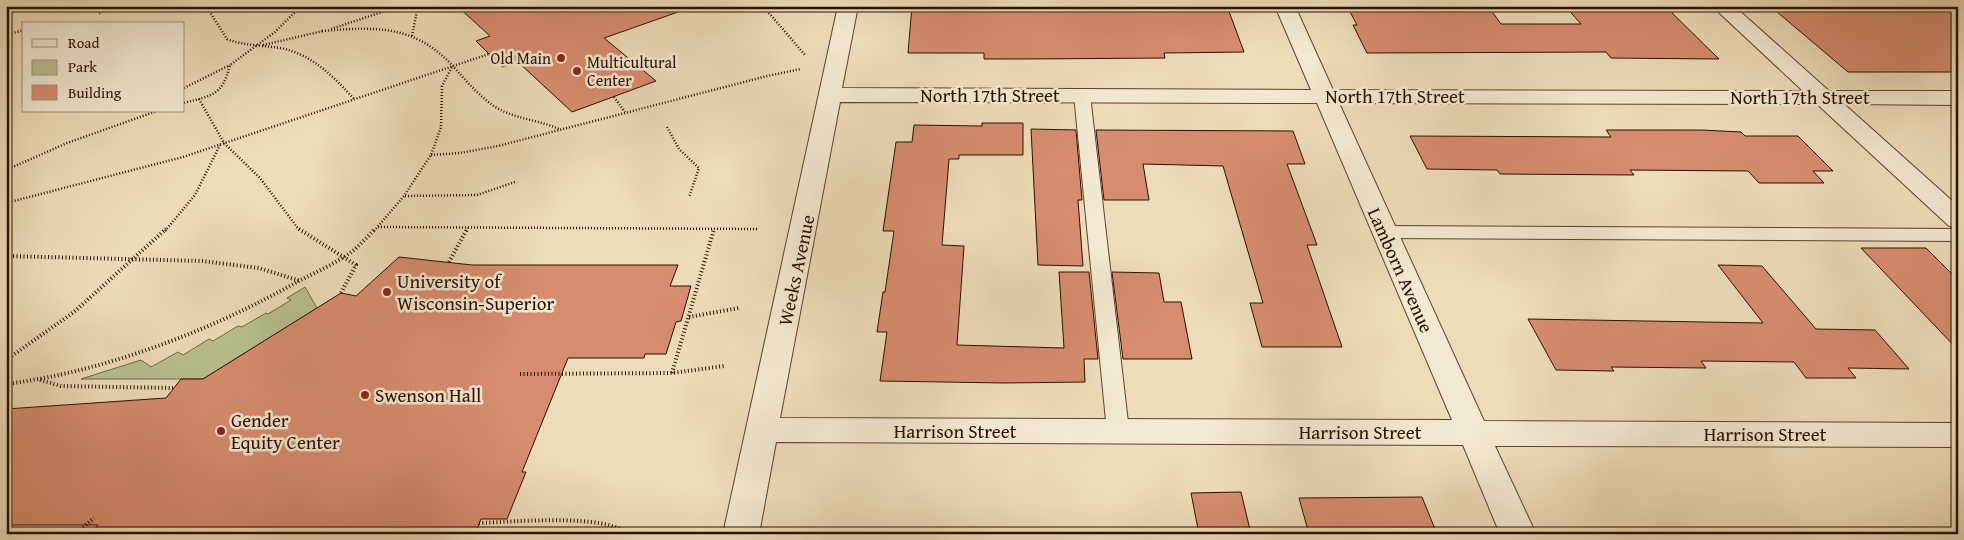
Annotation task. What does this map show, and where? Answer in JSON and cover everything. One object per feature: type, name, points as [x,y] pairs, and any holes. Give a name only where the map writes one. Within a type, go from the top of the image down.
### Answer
[{"type":"street","name":"Weeks Avenue","points":[[741,534],[832,95],[848,6]]},
{"type":"street","name":"Lamborn Avenue","points":[[1285,6],[1518,534]]},
{"type":"street","points":[[1722,6],[1958,220]]},
{"type":"street","name":"North 17th Street","points":[[832,95],[1958,98]]},
{"type":"street","name":"Harrison Street","points":[[762,430],[1958,435]]},
{"type":"lane","points":[[1082,95],[1118,431]]},
{"type":"lane","points":[[1384,232],[1958,235]]},
{"type":"path","points":[[96,8],[103,6]]},
{"type":"path","points":[[99,13],[113,6]]},
{"type":"path","points":[[206,6],[227,39],[255,46],[282,48],[302,55],[327,72],[355,100]]},
{"type":"path","points":[[185,88],[230,65],[274,32],[301,6]]},
{"type":"path","points":[[255,46],[322,31],[400,6]]},
{"type":"path","points":[[412,36],[418,6]]},
{"type":"path","points":[[686,10],[709,6]]},
{"type":"path","points":[[763,6],[796,47],[805,55]]},
{"type":"path","points":[[322,31],[366,30],[412,36],[430,45],[482,96],[502,110],[558,129]]},
{"type":"path","points":[[6,35],[22,31]]},
{"type":"path","points":[[6,203],[160,164],[489,54]]},
{"type":"path","points":[[185,102],[213,93],[223,85],[227,80],[230,65]]},
{"type":"path","points":[[6,384],[39,380],[82,370],[173,340],[240,313],[343,258],[378,228],[404,196],[431,155],[441,127],[443,110],[441,90],[452,67]]},
{"type":"path","points":[[431,155],[460,153],[498,146],[784,71],[801,69]]},
{"type":"path","points":[[614,97],[625,112]]},
{"type":"path","points":[[199,98],[222,144],[260,178],[300,231],[356,265],[342,293]]},
{"type":"path","points":[[6,170],[67,143],[154,112]]},
{"type":"path","points":[[667,127],[679,149],[699,168],[690,197]]},
{"type":"path","points":[[6,360],[68,317],[136,258],[170,225],[188,204],[199,187],[222,144]]},
{"type":"path","points":[[404,196],[477,195],[516,182]]},
{"type":"path","points":[[378,228],[759,229]]},
{"type":"path","points":[[449,262],[469,228]]},
{"type":"path","points":[[672,373],[714,229]]},
{"type":"path","points":[[6,256],[185,259],[259,268],[300,281]]},
{"type":"path","points":[[689,317],[739,308]]},
{"type":"path","points":[[520,374],[672,373],[724,366]]},
{"type":"path","points":[[39,380],[61,386],[174,388]]},
{"type":"path","points":[[75,534],[94,518]]},
{"type":"path","points":[[479,523],[593,521],[612,524],[628,534]]},
{"type":"green space","points":[[305,287],[317,308],[203,379],[81,379],[141,360],[151,367],[178,352],[183,355],[209,339],[213,341],[238,326],[242,327],[266,313],[268,314],[291,300],[287,298]]},
{"type":"building","name":"Old Main","points":[[457,6],[681,6],[681,11],[604,38],[656,81],[572,112],[518,62],[502,67],[476,41],[490,36]]},
{"type":"building","points":[[912,6],[1227,6],[1244,52],[1164,53],[1165,58],[1024,59],[984,59],[984,53],[908,53]]},
{"type":"building","points":[[1347,6],[1488,6],[1501,24],[1581,24],[1565,6],[1665,6],[1719,59],[1611,58],[1606,52],[1367,53],[1353,25],[1357,25]]},
{"type":"building","points":[[1770,6],[1958,6],[1958,72],[1848,72]]},
{"type":"building","points":[[982,123],[1023,123],[1023,155],[959,155],[959,159],[949,159],[942,245],[964,246],[957,345],[1064,348],[1059,272],[1089,272],[1098,359],[1084,359],[1085,382],[880,381],[887,332],[877,332],[894,231],[883,231],[896,142],[912,142],[914,125],[982,126]]},
{"type":"building","points":[[1031,129],[1076,130],[1082,200],[1078,200],[1083,266],[1038,265]]},
{"type":"building","points":[[1096,130],[1293,131],[1305,164],[1287,164],[1317,245],[1307,245],[1342,347],[1262,347],[1250,303],[1263,303],[1223,166],[1143,164],[1149,200],[1104,200]]},
{"type":"building","points":[[1606,130],[1702,130],[1741,132],[1745,136],[1798,136],[1833,171],[1813,171],[1824,183],[1759,183],[1748,171],[1630,170],[1634,175],[1500,174],[1497,170],[1427,169],[1410,136],[1611,137]]},
{"type":"building","points":[[1861,248],[1926,248],[1958,280],[1958,350]]},
{"type":"building","name":"Swenson Hall","points":[[399,257],[472,265],[678,265],[670,286],[691,286],[681,321],[676,322],[666,354],[645,354],[644,358],[568,358],[522,472],[526,472],[507,519],[481,519],[475,534],[91,534],[98,525],[6,525],[6,409],[166,398],[181,379],[203,379],[341,293],[356,296]]},
{"type":"building","points":[[1718,265],[1762,266],[1816,329],[1875,330],[1909,369],[1848,368],[1856,378],[1806,378],[1794,362],[1701,361],[1706,368],[1611,367],[1614,371],[1556,370],[1528,319],[1763,323]]},
{"type":"building","points":[[1112,272],[1159,273],[1164,302],[1181,302],[1192,359],[1123,359]]},
{"type":"building","points":[[1241,492],[1251,534],[1199,534],[1191,493]]},
{"type":"building","points":[[1422,497],[1437,534],[1309,534],[1299,498]]},
{"type":"place","name":"Old Main","points":[[561,58]]},
{"type":"place","name":"Multicultural Center","points":[[577,71]]},
{"type":"place","name":"University of Wisconsin-Superior","points":[[387,292]]},
{"type":"place","name":"Swenson Hall","points":[[365,395]]},
{"type":"place","name":"Gender Equity Center","points":[[221,431]]}]
